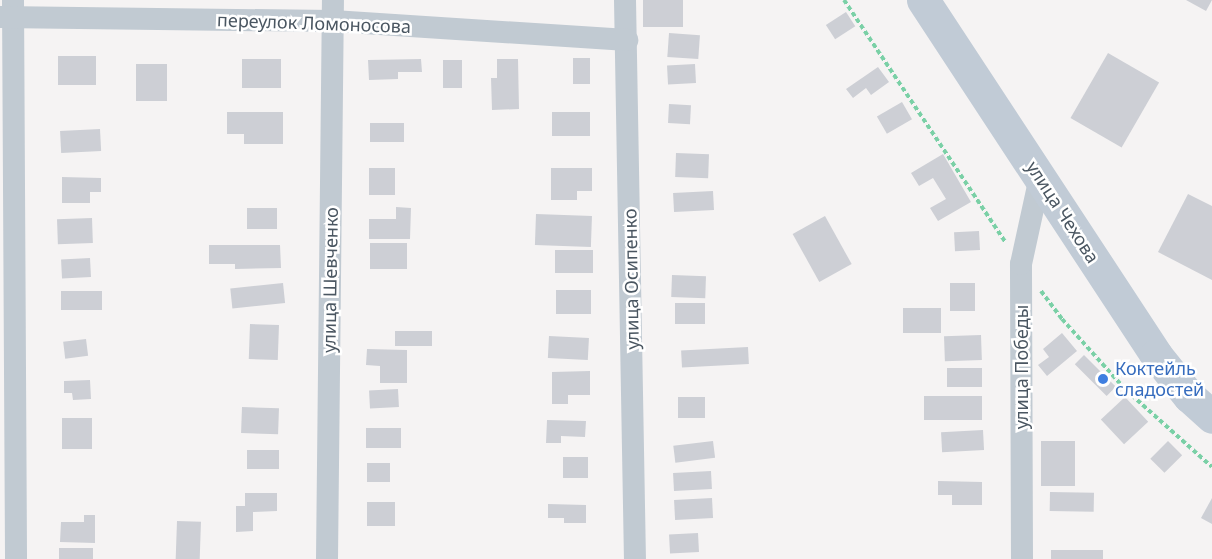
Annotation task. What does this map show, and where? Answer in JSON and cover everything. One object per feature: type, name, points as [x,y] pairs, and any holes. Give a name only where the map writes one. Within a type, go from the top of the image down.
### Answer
[{"type":"main road","name":"улица Чехова","points":[[923,0],[1156,355],[1189,396],[1212,417]]},
{"type":"street","name":"улица Осипенко","points":[[625,0],[635,559]]},
{"type":"street","name":"переулок Ломоносова","points":[[9,12],[333,10],[627,40]]},
{"type":"street","name":"улица Шевченко","points":[[327,559],[333,10]]},
{"type":"street","points":[[9,12],[16,559]]},
{"type":"street","name":"улица Победы","points":[[1022,559],[1021,273],[1040,177]]},
{"type":"building","points":[[643,0],[683,0],[683,27],[643,27]]},
{"type":"building","points":[[1186,0],[1212,0],[1206,11]]},
{"type":"building","points":[[846,12],[855,26],[835,39],[826,25]]},
{"type":"building","points":[[669,33],[700,35],[698,59],[667,57]]},
{"type":"building","points":[[1108,53],[1159,82],[1122,147],[1070,118]]},
{"type":"building","points":[[58,56],[96,56],[96,85],[58,85]]},
{"type":"building","points":[[573,58],[590,58],[590,84],[573,84]]},
{"type":"building","points":[[242,59],[281,59],[281,88],[242,88]]},
{"type":"building","points":[[421,59],[422,72],[398,72],[398,79],[369,80],[368,60]]},
{"type":"building","points":[[497,59],[518,59],[519,109],[492,110],[491,78],[497,78]]},
{"type":"building","points":[[443,60],[462,60],[462,88],[443,88]]},
{"type":"building","points":[[136,64],[167,64],[167,101],[136,101]]},
{"type":"building","points":[[695,64],[696,83],[668,84],[667,65]]},
{"type":"building","points":[[878,67],[889,82],[871,95],[866,88],[853,98],[846,89]]},
{"type":"building","points":[[902,102],[912,119],[887,134],[877,116]]},
{"type":"building","points":[[669,104],[691,105],[690,124],[668,123]]},
{"type":"building","points":[[227,112],[283,112],[283,144],[244,144],[244,134],[227,134]]},
{"type":"building","points":[[552,112],[590,112],[590,136],[552,136]]},
{"type":"building","points":[[370,123],[404,123],[404,142],[370,142]]},
{"type":"building","points":[[100,129],[101,151],[61,153],[60,131]]},
{"type":"building","points":[[676,153],[709,154],[708,178],[675,177]]},
{"type":"building","points":[[943,154],[971,202],[938,221],[930,208],[946,199],[933,178],[919,186],[911,173]]},
{"type":"building","points":[[369,168],[395,168],[395,195],[369,195]]},
{"type":"building","points":[[551,168],[592,168],[592,191],[577,191],[577,200],[551,200]]},
{"type":"building","points":[[62,177],[101,178],[101,192],[90,192],[90,203],[62,203]]},
{"type":"building","points":[[713,191],[714,210],[674,212],[673,193]]},
{"type":"building","points":[[1188,194],[1212,206],[1212,280],[1158,252]]},
{"type":"building","points":[[396,207],[411,208],[410,239],[369,239],[369,219],[396,219]]},
{"type":"building","points":[[247,208],[277,208],[277,229],[247,229]]},
{"type":"building","points":[[536,214],[592,216],[591,247],[535,245]]},
{"type":"building","points":[[825,216],[852,264],[819,282],[793,234]]},
{"type":"building","points":[[92,218],[93,243],[58,244],[57,219]]},
{"type":"building","points":[[979,231],[980,250],[955,251],[954,232]]},
{"type":"building","points":[[370,243],[407,243],[407,269],[370,269]]},
{"type":"building","points":[[209,245],[280,245],[281,268],[235,269],[235,264],[209,264]]},
{"type":"building","points":[[555,250],[593,250],[593,273],[555,273]]},
{"type":"building","points":[[90,258],[91,277],[62,278],[61,260]]},
{"type":"building","points":[[672,275],[706,276],[705,298],[671,297]]},
{"type":"building","points":[[283,283],[285,303],[232,308],[230,289]]},
{"type":"building","points":[[950,283],[975,283],[975,311],[950,311]]},
{"type":"building","points":[[556,290],[591,290],[591,314],[556,314]]},
{"type":"building","points":[[61,291],[102,291],[102,310],[61,310]]},
{"type":"building","points":[[675,303],[705,303],[705,324],[675,324]]},
{"type":"building","points":[[903,308],[941,308],[941,333],[903,333]]},
{"type":"building","points":[[250,324],[279,325],[278,360],[249,359]]},
{"type":"building","points":[[395,331],[432,331],[432,346],[395,346]]},
{"type":"building","points":[[1062,333],[1077,351],[1047,376],[1038,365],[1049,357],[1043,349]]},
{"type":"building","points":[[981,335],[982,360],[945,361],[944,336]]},
{"type":"building","points":[[549,336],[589,338],[588,360],[548,358]]},
{"type":"building","points":[[86,339],[88,356],[65,359],[63,342]]},
{"type":"building","points":[[748,347],[749,364],[682,367],[681,351]]},
{"type":"building","points":[[367,349],[407,350],[407,383],[380,383],[380,366],[366,365]]},
{"type":"building","points":[[1084,355],[1116,387],[1107,396],[1075,364]]},
{"type":"building","points":[[947,368],[982,368],[982,387],[947,387]]},
{"type":"building","points":[[590,371],[590,395],[568,395],[568,404],[552,404],[552,372]]},
{"type":"building","points":[[90,380],[91,399],[73,400],[72,393],[64,393],[64,381]]},
{"type":"building","points":[[398,389],[399,407],[370,408],[369,391]]},
{"type":"building","points":[[924,396],[982,396],[982,420],[924,420]]},
{"type":"building","points":[[678,397],[705,397],[705,418],[678,418]]},
{"type":"building","points":[[1125,397],[1148,422],[1124,444],[1101,420]]},
{"type":"building","points":[[242,407],[279,408],[278,434],[241,433]]},
{"type":"building","points":[[62,418],[92,418],[92,449],[62,449]]},
{"type":"building","points":[[547,420],[586,421],[585,437],[561,436],[561,443],[546,443]]},
{"type":"building","points":[[366,428],[401,428],[401,448],[366,448]]},
{"type":"building","points":[[983,430],[984,450],[942,452],[941,432]]},
{"type":"building","points":[[713,441],[715,458],[675,463],[673,446]]},
{"type":"building","points":[[1041,441],[1075,441],[1075,486],[1041,486]]},
{"type":"building","points":[[1168,441],[1182,455],[1164,473],[1150,459]]},
{"type":"building","points":[[247,450],[279,450],[279,469],[247,469]]},
{"type":"building","points":[[563,457],[588,457],[588,478],[563,478]]},
{"type":"building","points":[[367,463],[390,463],[390,482],[367,482]]},
{"type":"building","points":[[711,471],[712,489],[674,491],[673,473]]},
{"type":"building","points":[[938,481],[982,482],[982,505],[952,505],[952,495],[938,495]]},
{"type":"building","points":[[1050,492],[1094,493],[1094,512],[1050,511]]},
{"type":"building","points":[[245,493],[277,493],[277,511],[253,512],[253,531],[236,532],[236,506],[245,506]]},
{"type":"building","points":[[712,498],[713,518],[675,520],[674,500]]},
{"type":"building","points":[[1212,498],[1212,524],[1201,518]]},
{"type":"building","points":[[367,502],[395,502],[395,526],[367,526]]},
{"type":"building","points":[[548,504],[586,505],[586,523],[564,523],[564,518],[548,518]]},
{"type":"building","points":[[84,515],[95,515],[95,543],[60,542],[61,522],[84,522]]},
{"type":"building","points":[[177,521],[201,522],[200,559],[176,559]]},
{"type":"building","points":[[698,533],[699,552],[670,553],[669,535]]},
{"type":"building","points":[[59,548],[93,548],[93,559],[59,559]]},
{"type":"building","points":[[1051,550],[1103,550],[1103,559],[1051,559]]},
{"type":"place","name":"Коктейль сладостей","points":[[1103,379]]}]
